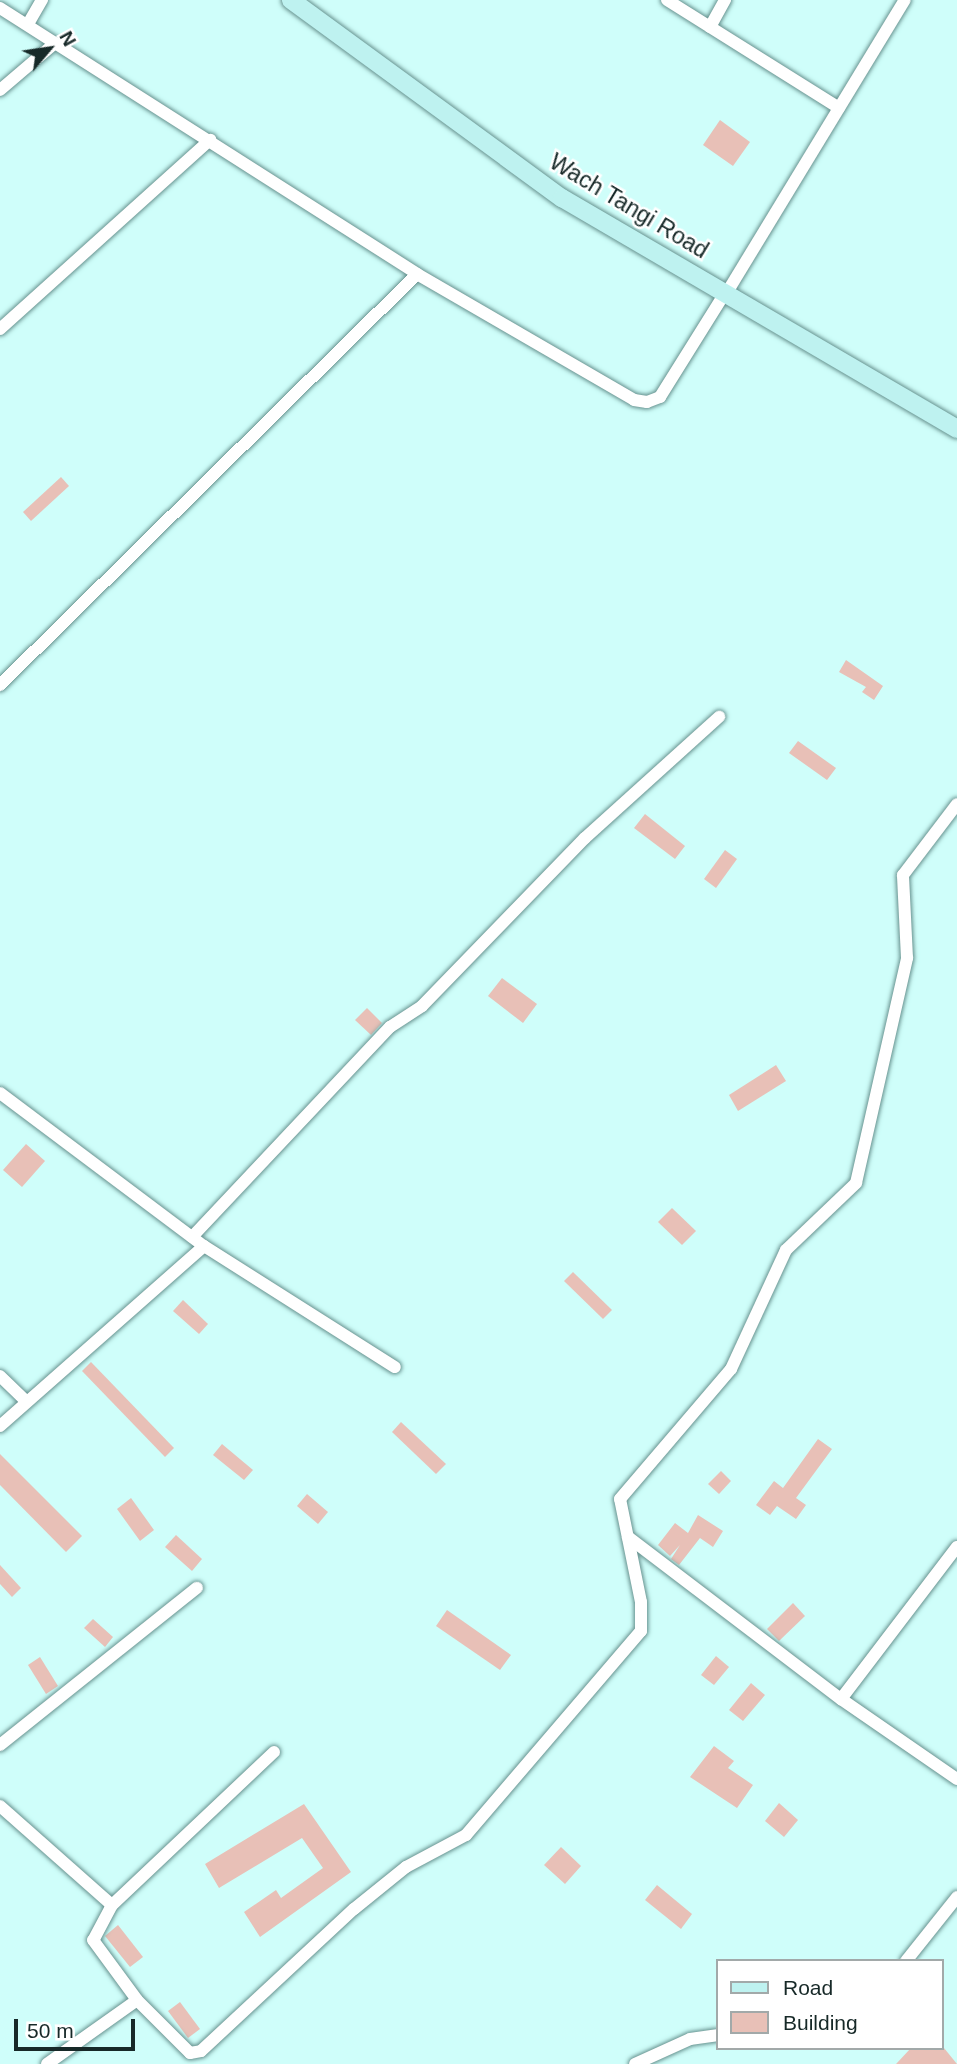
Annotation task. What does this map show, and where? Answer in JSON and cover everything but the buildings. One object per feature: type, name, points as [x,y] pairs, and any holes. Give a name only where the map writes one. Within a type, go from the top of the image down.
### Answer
[{"type":"main road","name":"Wach Tangi Road","points":[[291,0],[562,198],[723,298],[957,429]]},
{"type":"street","points":[[28,24],[43,0]]},
{"type":"street","points":[[667,0],[839,108]]},
{"type":"street","points":[[710,27],[725,0]]},
{"type":"street","points":[[0,8],[417,274],[635,400],[647,402],[660,397],[905,0]]},
{"type":"street","points":[[0,90],[55,43]]},
{"type":"street","points":[[0,329],[210,140]]},
{"type":"street","points":[[0,685],[417,274]]},
{"type":"street","points":[[192,1237],[390,1027],[422,1006],[585,838],[719,717]]},
{"type":"street","points":[[274,1752],[112,1905],[93,1940],[136,2000],[190,2053],[201,2051],[354,1909],[406,1867],[467,1835],[641,1630],[641,1602],[620,1499],[732,1369],[786,1250],[856,1183],[906,958],[903,875],[957,804]]},
{"type":"street","points":[[0,1093],[204,1246],[395,1367]]},
{"type":"street","points":[[0,1426],[204,1246]]},
{"type":"street","points":[[0,1376],[27,1402]]},
{"type":"street","points":[[628,1537],[841,1699],[957,1779]]},
{"type":"street","points":[[841,1699],[957,1547]]},
{"type":"street","points":[[0,1745],[197,1588]]},
{"type":"street","points":[[0,1806],[112,1905]]},
{"type":"street","points":[[908,1959],[957,1897]]},
{"type":"street","points":[[47,2064],[136,2000]]},
{"type":"street","points":[[635,2064],[690,2039],[716,2035]]}]
